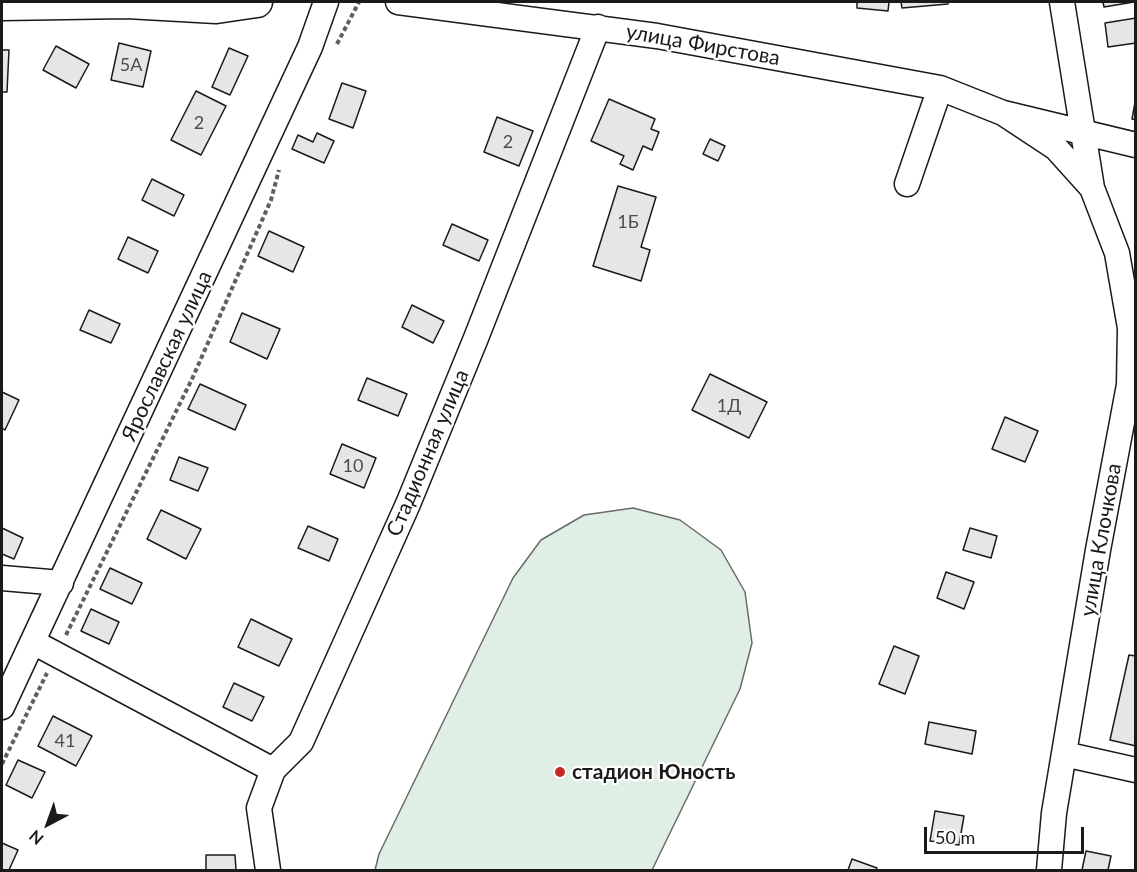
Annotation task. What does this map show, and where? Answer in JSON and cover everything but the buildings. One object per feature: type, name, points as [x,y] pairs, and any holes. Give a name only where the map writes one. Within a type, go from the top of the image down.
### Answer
[{"type":"main road","points":[[2,5],[127,3],[216,8],[257,2]]},
{"type":"street","name":"Ярославская улица","points":[[2,707],[310,47],[326,2]]},
{"type":"street","name":"улица Фирстова","points":[[398,2],[657,36],[940,88],[1003,113]]},
{"type":"street","points":[[1062,2],[1092,188]]},
{"type":"street","name":"Стадионная улица","points":[[268,870],[259,808],[273,770],[301,742],[408,504],[476,338],[597,27]]},
{"type":"street","points":[[907,184],[940,88]]},
{"type":"street","points":[[1003,113],[1136,145]]},
{"type":"street","name":"улица Клочкова","points":[[1003,113],[1056,147],[1092,188],[1117,254],[1133,329],[1130,386],[1054,813],[1049,870]]},
{"type":"street","points":[[2,578],[61,583]]},
{"type":"street","points":[[33,642],[273,770]]},
{"type":"street","points":[[1064,754],[1136,770]]},
{"type":"path","points":[[333,52],[359,2]]},
{"type":"path","points":[[2,764],[192,378],[271,200],[280,165]]},
{"type":"green space","name":"стадион Юность","points":[[633,508],[680,520],[721,550],[745,592],[752,643],[740,689],[652,870],[375,870],[379,854],[513,578],[541,540],[584,515]]},
{"type":"place","name":"стадион Юность","points":[[560,772]]}]
